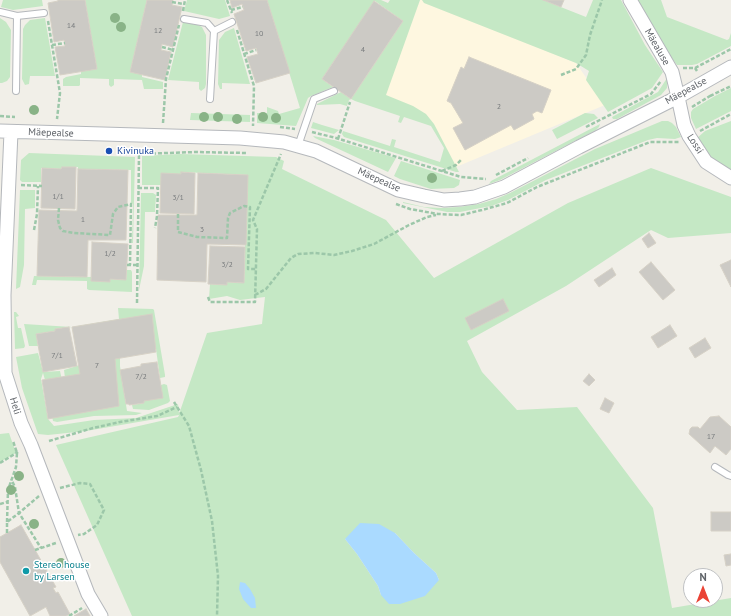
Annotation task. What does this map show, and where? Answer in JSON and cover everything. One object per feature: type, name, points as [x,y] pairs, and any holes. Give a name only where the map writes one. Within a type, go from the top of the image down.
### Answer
[{"type":"street","name":"Mäealuse","points":[[630,0],[672,72],[678,97]]},
{"type":"street","name":"Mäepealse","points":[[6,132],[240,138],[284,142],[316,151],[398,190],[444,200],[460,199],[504,187],[579,146],[678,97],[731,67]]},
{"type":"street","name":"Lossi","points":[[678,97],[684,125],[689,136],[706,162],[731,178]]},
{"type":"street","name":"Heli","points":[[6,132],[4,295],[5,373],[21,423],[31,445],[88,594],[101,616]]},
{"type":"lane","points":[[0,12],[18,16],[45,14]]},
{"type":"lane","points":[[16,91],[18,16]]},
{"type":"lane","points":[[182,17],[207,23],[214,31],[210,98]]},
{"type":"lane","points":[[214,31],[233,22]]},
{"type":"lane","points":[[298,146],[314,99],[334,91]]},
{"type":"lane","points":[[715,467],[731,476]]},
{"type":"path","points":[[163,123],[166,79],[186,0]]},
{"type":"path","points":[[227,0],[254,86],[253,126]]},
{"type":"path","points":[[561,75],[576,69],[586,55],[590,35],[602,0]]},
{"type":"path","points":[[172,2],[184,4]]},
{"type":"path","points":[[231,10],[243,7]]},
{"type":"path","points":[[45,14],[60,93],[57,119]]},
{"type":"path","points":[[52,45],[65,43]]},
{"type":"path","points":[[162,47],[173,50]]},
{"type":"path","points":[[678,68],[696,70],[731,49]]},
{"type":"path","points":[[244,54],[256,50]]},
{"type":"path","points":[[584,128],[651,94],[664,76]]},
{"type":"path","points":[[690,111],[694,106],[710,95],[731,86]]},
{"type":"path","points":[[338,138],[350,102]]},
{"type":"path","points":[[696,133],[731,114]]},
{"type":"path","points":[[650,142],[674,143],[683,140]]},
{"type":"path","points":[[208,297],[210,302],[255,302],[257,229],[253,220],[280,156],[284,142]]},
{"type":"path","points":[[137,304],[139,154]]},
{"type":"path","points":[[495,175],[529,157]]},
{"type":"path","points":[[442,171],[456,166],[461,160]]},
{"type":"path","points":[[462,177],[488,179]]},
{"type":"path","points":[[18,185],[40,186],[34,230]]},
{"type":"path","points":[[138,188],[158,188],[156,228]]},
{"type":"path","points":[[59,208],[58,220],[60,228],[63,231],[110,235],[113,214],[118,207],[131,204],[129,265],[137,265]]},
{"type":"path","points":[[178,214],[178,232],[197,237],[227,238],[228,218],[230,213],[244,206],[250,207],[248,269],[256,269]]},
{"type":"path","points":[[255,295],[266,289],[291,258],[298,254],[315,253],[334,255],[352,251],[374,244],[409,225],[438,214]]},
{"type":"path","points":[[174,402],[189,426],[201,470],[212,521],[218,576],[217,616]]},
{"type":"path","points":[[50,441],[93,428],[157,416],[177,407]]},
{"type":"path","points":[[7,533],[8,490],[16,467],[17,453],[13,441]]},
{"type":"path","points":[[11,479],[15,487],[19,513],[41,548]]},
{"type":"path","points":[[7,522],[38,496],[80,482],[90,484],[104,510],[97,525],[84,534]]},
{"type":"path","points":[[0,504],[7,502]]},
{"type":"shaded area","points":[[420,0],[425,0],[576,63],[605,105],[456,167],[434,126],[382,97]]},
{"type":"green space","points":[[3,0],[42,0],[43,6],[13,10],[1,7]]},
{"type":"green space","points":[[85,0],[147,0],[130,72],[142,74],[142,77],[163,82],[163,89],[144,89],[142,80],[114,79],[114,85],[111,87],[109,85],[109,79],[80,78],[79,86],[63,86],[63,79],[66,77],[81,74],[81,71],[97,69]]},
{"type":"green space","points":[[187,0],[225,0],[230,16],[219,19],[184,11]]},
{"type":"green space","points":[[267,0],[381,0],[388,3],[390,0],[420,0],[386,95],[413,106],[426,114],[434,124],[459,172],[344,137],[342,134],[343,131],[390,146],[392,139],[396,140],[394,147],[440,162],[444,148],[431,126],[404,117],[401,123],[398,122],[400,116],[351,99],[403,21],[375,1],[322,79],[333,87],[308,98],[296,126],[257,123],[257,113],[267,113],[267,107],[278,111],[279,114],[300,108]]},
{"type":"green space","points":[[422,0],[543,0],[586,17],[593,0],[621,0],[645,45],[663,72],[652,88],[608,112],[586,80],[589,71],[576,63],[424,3]]},
{"type":"green space","points":[[636,0],[661,0],[667,17],[727,40],[729,39],[731,33],[731,46],[697,64],[677,65],[654,34]]},
{"type":"green space","points":[[0,18],[6,22],[11,30],[10,77],[7,81],[2,83],[0,83]]},
{"type":"green space","points":[[45,18],[55,76],[30,76],[29,84],[25,85],[22,79],[23,29],[30,20]]},
{"type":"green space","points":[[183,22],[202,27],[206,35],[206,84],[205,88],[201,91],[199,89],[199,82],[168,80]]},
{"type":"green space","points":[[234,28],[250,84],[222,83],[222,89],[220,89],[218,84],[219,40],[225,32]]},
{"type":"green space","points":[[667,78],[667,88],[661,95],[617,119],[613,119],[612,117],[658,92]]},
{"type":"green space","points":[[731,88],[731,111],[696,129],[691,118],[691,112],[693,109]]},
{"type":"green space","points":[[341,92],[351,99],[349,100],[347,106],[340,104],[317,105]]},
{"type":"green space","points":[[191,113],[250,115],[250,122],[190,120]]},
{"type":"green space","points":[[585,113],[594,114],[598,118],[557,139],[552,130]]},
{"type":"green space","points":[[662,121],[672,123],[676,127],[681,137],[675,139],[657,138],[648,140],[546,180],[508,200],[491,206],[460,212],[447,212],[403,203],[440,208],[479,204],[496,199],[595,149]]},
{"type":"green space","points":[[731,121],[731,173],[711,160],[696,139],[705,131]]},
{"type":"green space","points":[[313,122],[339,130],[334,134],[311,128]]},
{"type":"green space","points":[[600,124],[596,130],[500,180],[489,184],[491,181]]},
{"type":"green space","points":[[313,136],[334,140],[396,158],[388,172]]},
{"type":"green space","points":[[29,153],[135,157],[133,243],[131,170],[78,169],[78,167],[62,167],[61,169],[41,168],[41,182],[22,182],[20,180],[21,160]]},
{"type":"green space","points":[[180,154],[276,157],[284,161],[282,169],[386,220],[434,278],[568,203],[651,168],[731,197],[731,233],[668,238],[651,230],[566,286],[467,341],[482,372],[517,410],[577,407],[653,508],[672,608],[683,606],[683,608],[723,608],[723,599],[731,598],[731,616],[132,616],[56,445],[178,417],[179,415],[86,431],[48,435],[38,434],[22,388],[16,357],[38,353],[43,372],[60,371],[62,380],[45,380],[43,373],[41,379],[48,419],[54,426],[94,420],[136,418],[178,404],[179,414],[207,333],[262,324],[265,297],[240,300],[227,296],[209,299],[210,284],[227,285],[227,282],[244,283],[247,175],[181,172],[181,174],[161,185],[142,185],[142,156]],"holes":[[[395,533],[436,573],[439,580],[381,595],[378,586],[357,554],[345,539]]]},
{"type":"green space","points":[[401,161],[460,180],[459,185],[454,188],[431,189],[400,179],[394,176]]},
{"type":"green space","points":[[20,190],[35,190],[35,208],[25,209],[24,265],[20,287],[16,289]]},
{"type":"green space","points":[[141,193],[153,193],[156,195],[155,212],[145,212],[144,266],[139,290]]},
{"type":"green space","points":[[127,270],[131,270],[132,272],[132,292],[89,290],[87,289],[87,281],[37,280],[36,285],[32,285],[34,276],[91,277],[91,281],[110,281],[110,279],[126,280]]},
{"type":"green space","points":[[118,308],[153,309],[165,377],[160,378],[156,349],[113,353],[93,372],[65,378],[64,370],[80,365],[72,327],[119,319]]},
{"type":"green space","points":[[14,312],[16,312],[19,316],[16,317],[18,328],[21,328],[25,346],[24,348],[15,349]]},
{"type":"green space","points":[[24,324],[72,327],[55,329],[55,331],[36,334],[38,346],[29,346]]},
{"type":"green space","points":[[115,356],[120,358],[127,411],[142,413],[136,415],[94,416],[57,422],[53,421],[52,416]]},
{"type":"green space","points":[[164,384],[167,385],[170,401],[168,403],[149,410],[133,409],[132,405],[144,403],[144,401]]},
{"type":"green space","points":[[9,433],[16,453],[0,462],[0,434]]},
{"type":"water","points":[[360,523],[379,524],[395,533],[436,573],[439,580],[425,596],[400,604],[389,604],[381,595],[378,586],[357,554],[345,539]]},
{"type":"water","points":[[240,582],[245,583],[250,589],[255,598],[256,608],[251,608],[243,599],[239,589]]},
{"type":"building","points":[[58,0],[85,0],[97,69],[60,75],[55,47],[65,46],[64,40],[54,42],[48,3]]},
{"type":"building","points":[[147,0],[173,0],[172,5],[182,7],[173,47],[162,44],[161,50],[171,52],[165,80],[130,72]]},
{"type":"building","points":[[230,0],[267,0],[290,73],[256,83],[247,57],[258,54],[256,48],[246,51],[234,14],[244,10],[242,4],[232,8]]},
{"type":"building","points":[[543,0],[564,0],[561,7]]},
{"type":"building","points":[[374,1],[403,21],[351,99],[322,79]]},
{"type":"building","points":[[469,57],[551,90],[542,113],[537,111],[532,114],[534,119],[514,130],[511,125],[465,150],[453,128],[463,123],[451,103],[447,101],[461,67],[464,69]]},
{"type":"building","points":[[62,167],[76,167],[75,209],[41,208],[42,168],[61,169]]},
{"type":"building","points":[[78,169],[128,170],[126,240],[88,240],[87,277],[37,276],[39,210],[77,211]]},
{"type":"building","points":[[181,172],[195,173],[194,214],[160,213],[161,173],[181,174]]},
{"type":"building","points":[[198,173],[248,175],[246,245],[207,244],[206,282],[157,280],[158,215],[197,215]]},
{"type":"building","points":[[649,233],[656,243],[648,248],[642,239]]},
{"type":"building","points":[[92,242],[128,244],[126,280],[110,279],[110,282],[91,281]]},
{"type":"building","points":[[210,246],[245,247],[244,283],[227,282],[227,285],[208,284]]},
{"type":"building","points":[[731,260],[731,287],[720,265]]},
{"type":"building","points":[[651,262],[675,290],[663,300],[639,272]]},
{"type":"building","points":[[612,268],[616,275],[599,287],[594,280]]},
{"type":"building","points":[[503,299],[509,311],[471,330],[465,318]]},
{"type":"building","points":[[152,314],[156,352],[115,359],[119,406],[48,419],[42,380],[80,374],[72,327]]},
{"type":"building","points":[[670,325],[677,336],[658,348],[651,337]]},
{"type":"building","points":[[69,327],[77,366],[43,372],[36,334]]},
{"type":"building","points":[[705,338],[711,348],[695,358],[689,348]]},
{"type":"building","points":[[157,362],[163,398],[144,401],[144,403],[126,404],[120,370],[141,366],[141,364]]},
{"type":"building","points":[[589,374],[595,380],[589,386],[583,381]]},
{"type":"building","points":[[605,398],[614,403],[609,413],[600,409]]},
{"type":"building","points":[[719,416],[731,427],[731,449],[726,455],[715,446],[710,453],[689,434],[692,427],[698,427],[700,429],[710,417]]},
{"type":"building","points":[[711,512],[731,512],[731,531],[711,531]]},
{"type":"building","name":"Stereo house by Larsen","points":[[21,525],[56,587],[53,588],[56,593],[58,592],[70,614],[66,616],[50,616],[46,607],[30,616],[0,562],[0,537]]},
{"type":"building","points":[[731,554],[731,565],[726,566],[724,555]]},
{"type":"building","points":[[86,609],[90,616],[74,616]]},
{"type":"place","name":"Kivinuka","points":[[109,151]]},
{"type":"place","name":"Stereo house by Larsen","points":[[26,571]]}]
